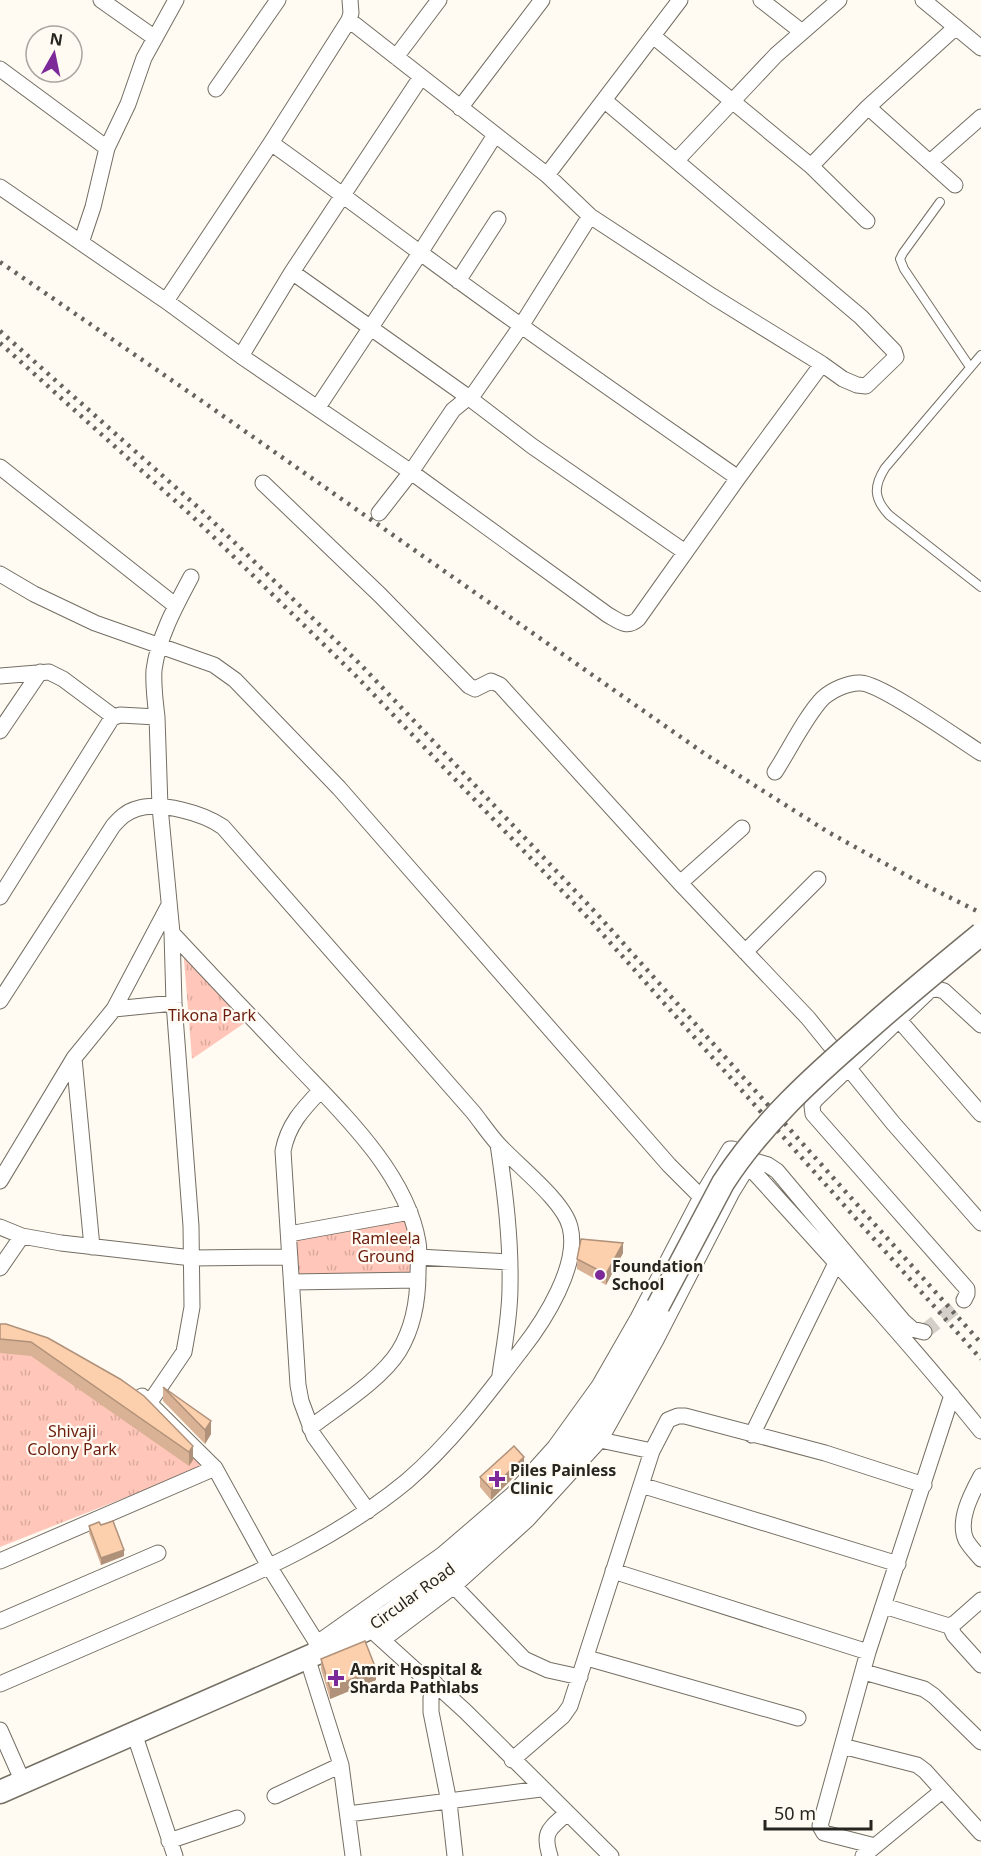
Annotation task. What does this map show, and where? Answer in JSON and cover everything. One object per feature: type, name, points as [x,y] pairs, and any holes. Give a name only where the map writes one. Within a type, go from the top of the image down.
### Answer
[{"type":"main road","name":"Circular Road","points":[[0,1792],[315,1651],[382,1625],[493,1535],[548,1479],[600,1411],[624,1371],[735,1164],[788,1101],[917,986],[981,934]]},
{"type":"street","points":[[101,0],[155,38]]},
{"type":"street","points":[[81,243],[93,207],[107,148],[128,104],[144,58],[176,0]]},
{"type":"street","points":[[216,89],[278,0]]},
{"type":"street","points":[[166,301],[349,20],[350,0]]},
{"type":"street","points":[[396,57],[439,0]]},
{"type":"street","points":[[460,108],[542,0]]},
{"type":"street","points":[[548,175],[680,0]]},
{"type":"street","points":[[761,0],[802,32]]},
{"type":"street","points":[[677,160],[776,55],[839,0]]},
{"type":"street","points":[[923,0],[981,48]]},
{"type":"street","points":[[349,20],[548,175],[590,216],[843,379],[866,386],[896,355],[880,335],[604,100]]},
{"type":"street","points":[[812,166],[868,106],[956,27]]},
{"type":"street","points":[[653,36],[812,166],[867,221]]},
{"type":"street","points":[[0,69],[107,148]]},
{"type":"street","points":[[241,356],[292,272],[421,76]]},
{"type":"street","points":[[868,106],[955,184]]},
{"type":"street","points":[[930,162],[981,117]]},
{"type":"street","points":[[318,407],[495,135]]},
{"type":"street","points":[[271,143],[344,194],[420,253],[521,326],[738,478]]},
{"type":"street","points":[[0,187],[411,472],[608,615],[624,624],[629,625],[638,619],[822,364]]},
{"type":"street","points":[[379,513],[411,472],[453,410],[475,392],[521,326],[590,216]]},
{"type":"street","points":[[458,280],[498,219]]},
{"type":"street","points":[[292,272],[468,397],[532,446],[685,552]]},
{"type":"street","points":[[0,467],[176,606]]},
{"type":"street","points":[[263,483],[380,595],[469,686],[475,689],[491,681],[500,685],[680,883],[808,1018],[893,1122],[981,1222]]},
{"type":"street","points":[[0,574],[26,590],[95,623],[223,670],[339,788],[669,1165],[701,1197]]},
{"type":"street","points":[[150,1402],[180,1359],[186,1345],[192,1307],[191,1226],[174,1003],[172,933],[160,807],[154,679],[160,646],[191,577]]},
{"type":"street","points":[[0,731],[40,672]]},
{"type":"street","points":[[0,676],[49,672],[114,717]]},
{"type":"street","points":[[775,772],[818,703],[833,691],[856,683],[881,690],[981,753]]},
{"type":"street","points":[[0,895],[114,717],[120,715],[157,717]]},
{"type":"street","points":[[0,1000],[113,826],[122,816],[134,809],[160,807],[196,813],[223,827],[473,1112],[498,1144],[559,1208],[570,1226],[572,1236],[570,1255],[558,1290],[529,1341],[439,1450],[368,1511],[270,1568],[0,1684]]},
{"type":"street","points":[[680,883],[742,828]]},
{"type":"street","points":[[744,952],[818,879]]},
{"type":"street","points":[[0,1181],[74,1058],[114,1009],[169,905]]},
{"type":"street","points":[[172,933],[320,1091],[390,1171],[410,1212],[418,1243],[418,1280],[415,1312],[398,1353],[375,1377],[310,1428]]},
{"type":"street","points":[[964,1300],[967,1289],[813,1114],[812,1106],[815,1100],[930,990],[944,991],[981,1025]]},
{"type":"street","points":[[114,1009],[174,1003]]},
{"type":"street","points":[[899,1020],[981,1114]]},
{"type":"street","points":[[74,1058],[92,1247]]},
{"type":"street","points":[[320,1091],[296,1116],[283,1151],[298,1385],[310,1428],[368,1511]]},
{"type":"street","points":[[498,1144],[508,1223],[510,1262],[509,1310],[500,1378]]},
{"type":"street","points":[[315,1651],[369,1605],[442,1555],[513,1494],[555,1447],[599,1386],[638,1318],[701,1197],[730,1149],[733,1149],[836,1263],[981,1431]]},
{"type":"street","points":[[382,1625],[454,1586],[527,1520],[600,1440],[748,1166],[758,1162],[764,1163],[777,1171],[904,1322],[912,1329],[924,1332]]},
{"type":"street","points":[[289,1234],[410,1212]]},
{"type":"street","points":[[0,1227],[22,1236],[92,1247],[192,1258],[290,1257]]},
{"type":"street","points":[[0,1269],[22,1236]]},
{"type":"street","points":[[418,1257],[510,1262]]},
{"type":"street","points":[[752,1435],[836,1263]]},
{"type":"street","points":[[292,1282],[418,1280]]},
{"type":"street","points":[[133,1390],[150,1402],[216,1468],[315,1651],[341,1765],[353,1856]]},
{"type":"street","points":[[942,1791],[869,1851],[824,1833],[821,1829],[850,1710],[952,1395]]},
{"type":"street","points":[[513,1760],[567,1711],[574,1696],[652,1451],[669,1420],[678,1416],[691,1417],[825,1453],[924,1485]]},
{"type":"street","points":[[600,1440],[652,1451]]},
{"type":"street","points":[[0,1561],[216,1468]]},
{"type":"street","points":[[981,1476],[967,1508],[963,1526],[966,1539],[981,1559]]},
{"type":"street","points":[[641,1485],[898,1564]]},
{"type":"street","points":[[0,1621],[158,1553]]},
{"type":"street","points":[[613,1571],[868,1652]]},
{"type":"street","points":[[454,1586],[524,1659],[548,1670],[580,1677]]},
{"type":"street","points":[[951,1626],[981,1600]]},
{"type":"street","points":[[884,1606],[951,1626]]},
{"type":"street","points":[[382,1625],[422,1676],[433,1682],[611,1856]]},
{"type":"street","points":[[382,1625],[429,1671],[433,1682],[431,1712],[449,1802],[455,1856]]},
{"type":"street","points":[[951,1626],[954,1635],[981,1665]]},
{"type":"street","points":[[587,1658],[798,1718]]},
{"type":"street","points":[[864,1671],[924,1689],[978,1733]]},
{"type":"street","points":[[0,1730],[23,1782]]},
{"type":"street","points":[[134,1733],[172,1849],[237,1818]]},
{"type":"street","points":[[842,1746],[917,1765],[981,1833]]},
{"type":"street","points":[[275,1796],[341,1765]]},
{"type":"street","points":[[348,1814],[541,1789]]},
{"type":"street","points":[[550,1856],[546,1842],[547,1833],[567,1813]]},
{"type":"lane","points":[[940,202],[900,260],[970,367]]},
{"type":"lane","points":[[981,355],[885,468],[880,475],[877,490],[878,501],[890,515],[981,587]]},
{"type":"green space","name":"Tikona Park","points":[[183,947],[249,1020],[192,1059]]},
{"type":"green space","name":"Ramleela Ground","points":[[409,1215],[415,1275],[295,1278],[292,1237]]},
{"type":"green space","name":"Shivaji Colony Park","points":[[0,1328],[218,1461],[0,1547]]},
{"type":"building","points":[[581,1239],[623,1243],[606,1274],[577,1259]]},
{"type":"building","points":[[0,1324],[48,1338],[120,1379],[144,1396],[193,1446],[189,1452],[31,1342],[0,1339]]},
{"type":"building","points":[[163,1387],[211,1421],[205,1430]]},
{"type":"building","points":[[514,1446],[524,1457],[491,1489],[480,1477]]},
{"type":"building","points":[[113,1521],[124,1550],[101,1558],[89,1526],[99,1522],[101,1525]]},
{"type":"building","points":[[365,1641],[376,1669],[330,1688],[321,1659]]},
{"type":"tunnel","points":[[924,1332],[964,1300]]},
{"type":"railway","points":[[0,262],[705,754],[828,832],[981,913]]},
{"type":"railway","points":[[0,331],[200,509],[361,665],[598,915],[981,1343]]},
{"type":"railway","points":[[0,343],[192,516],[355,675],[590,920],[981,1359]]},
{"type":"place","name":"Foundation School","points":[[600,1275]]},
{"type":"place","name":"Piles Painless Clinic","points":[[497,1479]]},
{"type":"place","name":"Amrit Hospital & Sharda Pathlabs","points":[[336,1678]]}]
